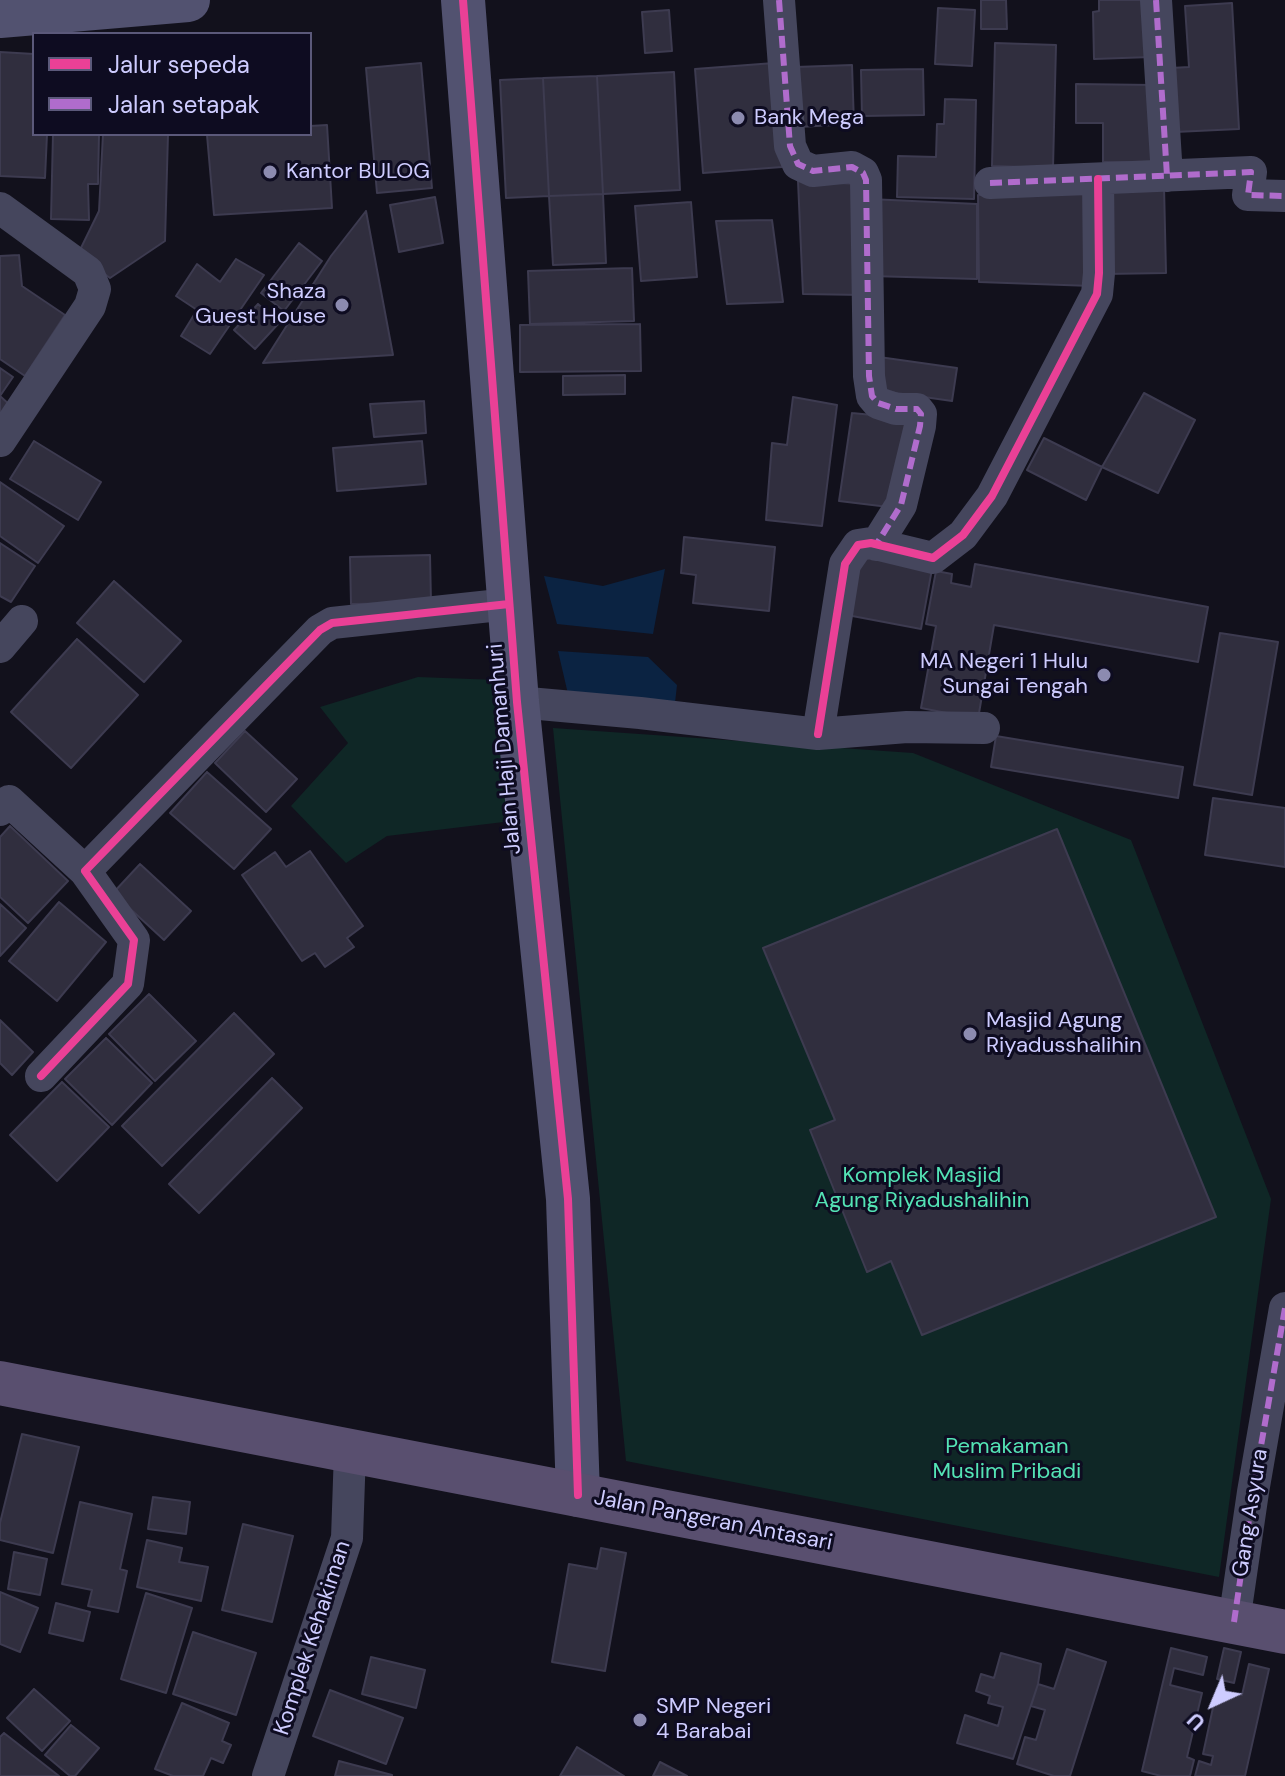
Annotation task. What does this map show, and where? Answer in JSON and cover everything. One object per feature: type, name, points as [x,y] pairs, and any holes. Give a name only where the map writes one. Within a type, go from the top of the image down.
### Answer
[{"type":"main road","name":"Jalan Pangeran Antasari","points":[[0,1383],[1285,1632]]},
{"type":"street","points":[[0,16],[188,0]]},
{"type":"street","name":"Jalan Haji Damanhuri","points":[[463,0],[517,702],[568,1199],[578,1495]]},
{"type":"street","points":[[779,0],[790,146],[798,164],[813,171],[852,167],[863,173],[866,180],[869,376],[872,396],[878,403],[896,409],[917,409],[921,414],[901,505],[876,545]]},
{"type":"street","points":[[1156,0],[1167,176]]},
{"type":"street","points":[[990,183],[1251,172],[1248,195],[1285,196]]},
{"type":"street","points":[[818,734],[845,564],[858,545],[871,543],[933,558],[963,535],[992,496],[1097,294],[1098,179]]},
{"type":"street","points":[[0,208],[88,272],[95,289],[90,306],[0,441]]},
{"type":"street","points":[[85,871],[326,625],[509,604]]},
{"type":"street","points":[[0,647],[22,621]]},
{"type":"street","points":[[517,702],[818,734],[907,727],[984,728]]},
{"type":"street","points":[[3,800],[85,871],[134,940],[128,984],[41,1076]]},
{"type":"street","name":"Gang Asyura","points":[[1234,1622],[1285,1308]]},
{"type":"street","name":"Komplek Kehakiman","points":[[268,1776],[347,1538],[350,1451]]},
{"type":"green space","points":[[418,677],[497,680],[512,821],[387,836],[346,863],[291,806],[348,743],[320,707]]},
{"type":"green space","name":"Komplek Masjid Agung Riyadushalihin","points":[[553,728],[913,753],[1131,840],[1271,1199],[1219,1577],[626,1461]]},
{"type":"water","points":[[665,569],[653,634],[557,624],[544,576],[603,586]]},
{"type":"water","points":[[558,651],[648,657],[677,685],[675,703],[568,694]]},
{"type":"building","points":[[981,0],[1006,0],[1007,29],[981,29]]},
{"type":"building","points":[[1099,0],[1149,0],[1151,57],[1094,59],[1093,12],[1099,11]]},
{"type":"building","points":[[1232,3],[1239,129],[1175,132],[1171,68],[1189,67],[1185,6]]},
{"type":"building","points":[[938,8],[975,10],[972,66],[935,64]]},
{"type":"building","points":[[669,10],[672,51],[645,53],[642,12]]},
{"type":"building","points":[[995,43],[1056,45],[1053,168],[992,166]]},
{"type":"building","points":[[0,52],[32,54],[32,136],[47,136],[45,178],[0,176]]},
{"type":"building","points":[[421,63],[432,188],[377,193],[366,68]]},
{"type":"building","name":"Bank Mega","points":[[774,63],[782,167],[703,173],[695,69]]},
{"type":"building","points":[[852,65],[854,124],[798,127],[796,67]]},
{"type":"building","points":[[923,69],[924,115],[862,116],[861,70]]},
{"type":"building","points":[[674,72],[680,190],[603,194],[597,76]]},
{"type":"building","points":[[597,76],[603,194],[549,196],[543,78]]},
{"type":"building","points":[[543,78],[549,196],[506,198],[500,80]]},
{"type":"building","points":[[1076,84],[1152,85],[1152,162],[1103,162],[1103,123],[1076,123]]},
{"type":"building","points":[[945,99],[976,100],[974,199],[897,197],[898,156],[936,157],[937,124],[944,124]]},
{"type":"building","name":"Kantor BULOG","points":[[327,125],[332,208],[214,215],[207,136],[312,136],[312,126]]},
{"type":"building","points":[[53,136],[99,136],[98,184],[88,184],[89,220],[51,219]]},
{"type":"building","points":[[103,136],[168,136],[165,241],[110,278],[78,254],[99,211]]},
{"type":"building","points":[[798,181],[859,184],[863,295],[803,294]]},
{"type":"building","points":[[1164,186],[1166,273],[1105,274],[1103,187]]},
{"type":"building","points":[[603,194],[606,263],[553,265],[549,196]]},
{"type":"building","points":[[1095,194],[1092,286],[979,282],[978,195]]},
{"type":"building","points":[[435,197],[443,243],[399,252],[390,205]]},
{"type":"building","points":[[869,199],[977,204],[977,279],[871,276]]},
{"type":"building","points":[[691,202],[697,277],[641,281],[635,206]]},
{"type":"building","name":"Shaza Guest House","points":[[366,211],[393,355],[263,363],[331,256]]},
{"type":"building","points":[[772,220],[783,302],[727,304],[716,221]]},
{"type":"building","points":[[299,243],[322,261],[284,311],[261,293]]},
{"type":"building","points":[[19,255],[22,286],[65,315],[25,376],[0,359],[0,256]]},
{"type":"building","points":[[236,259],[264,275],[210,354],[181,336],[197,310],[176,296],[197,264],[220,282]]},
{"type":"building","points":[[632,268],[634,321],[530,324],[528,271]]},
{"type":"building","points":[[258,304],[279,323],[255,349],[234,330]]},
{"type":"building","points":[[640,324],[641,371],[520,372],[520,325]]},
{"type":"building","points":[[879,357],[957,368],[952,401],[875,390]]},
{"type":"building","points":[[0,368],[13,377],[0,396]]},
{"type":"building","points":[[625,375],[625,394],[563,395],[563,376]]},
{"type":"building","points":[[1144,393],[1195,420],[1158,493],[1102,467]]},
{"type":"building","points":[[0,396],[12,407],[0,423]]},
{"type":"building","points":[[793,397],[837,405],[822,526],[766,520],[772,443],[787,445]]},
{"type":"building","points":[[424,401],[426,433],[374,437],[370,404]]},
{"type":"building","points":[[852,413],[913,419],[897,508],[839,501]]},
{"type":"building","points":[[1044,438],[1102,467],[1086,500],[1027,470]]},
{"type":"building","points":[[34,441],[101,482],[78,520],[10,479]]},
{"type":"building","points":[[422,441],[426,484],[337,491],[333,448]]},
{"type":"building","points":[[0,482],[64,526],[38,563],[0,536]]},
{"type":"building","points":[[684,537],[775,547],[769,611],[693,603],[696,575],[681,573]]},
{"type":"building","points":[[0,543],[35,566],[11,602],[0,596]]},
{"type":"building","points":[[430,555],[431,603],[351,604],[350,557]]},
{"type":"building","points":[[859,555],[932,569],[921,629],[847,615]]},
{"type":"building","points":[[975,564],[1208,607],[1198,662],[994,625],[978,719],[921,708],[936,626],[926,624],[936,571],[952,574],[951,583],[971,587]]},
{"type":"building","points":[[114,581],[181,641],[144,682],[77,623]]},
{"type":"building","points":[[1220,633],[1278,642],[1252,795],[1194,785]]},
{"type":"building","points":[[77,639],[138,695],[71,768],[11,712]]},
{"type":"building","points":[[245,731],[297,779],[266,812],[215,763]]},
{"type":"building","points":[[996,736],[1183,767],[1178,798],[991,767]]},
{"type":"building","points":[[207,772],[271,829],[234,869],[170,813]]},
{"type":"building","points":[[1213,798],[1285,808],[1285,867],[1205,855]]},
{"type":"building","points":[[10,826],[68,881],[28,923],[0,897],[0,837]]},
{"type":"building","name":"Masjid Agung Riyadusshalihin","points":[[1057,829],[1216,1217],[922,1335],[891,1261],[867,1272],[810,1130],[835,1120],[763,948]]},
{"type":"building","points":[[310,851],[363,926],[347,938],[354,947],[325,967],[315,953],[302,961],[242,875],[275,852],[286,867]]},
{"type":"building","points":[[140,864],[191,911],[164,940],[113,893]]},
{"type":"building","points":[[59,902],[106,942],[57,1001],[9,961]]},
{"type":"building","points":[[0,904],[26,928],[0,956]]},
{"type":"building","points":[[149,994],[196,1041],[155,1081],[109,1034]]},
{"type":"building","points":[[234,1013],[274,1054],[162,1166],[122,1126]]},
{"type":"building","points":[[0,1020],[33,1052],[12,1075],[0,1063]]},
{"type":"building","points":[[106,1038],[152,1083],[112,1125],[65,1079]]},
{"type":"building","points":[[272,1078],[302,1108],[199,1213],[169,1184]]},
{"type":"building","points":[[62,1082],[109,1127],[57,1181],[10,1135]]},
{"type":"building","points":[[22,1434],[79,1447],[53,1553],[0,1540],[0,1523]]},
{"type":"building","points":[[153,1497],[190,1502],[186,1534],[148,1529]]},
{"type":"building","points":[[80,1502],[132,1514],[120,1569],[127,1571],[118,1612],[88,1606],[92,1590],[62,1584]]},
{"type":"building","points":[[243,1524],[293,1536],[272,1622],[222,1610]]},
{"type":"building","points":[[147,1540],[182,1548],[179,1562],[208,1567],[201,1601],[137,1587]]},
{"type":"building","points":[[601,1548],[626,1553],[605,1671],[552,1662],[569,1564],[597,1569]]},
{"type":"building","points":[[14,1552],[47,1559],[40,1595],[8,1589]]},
{"type":"building","points":[[0,1592],[38,1608],[20,1652],[0,1644]]},
{"type":"building","points":[[146,1593],[192,1608],[166,1693],[121,1679]]},
{"type":"building","points":[[56,1603],[90,1612],[83,1641],[49,1633]]},
{"type":"building","points":[[193,1632],[256,1653],[236,1715],[173,1694]]},
{"type":"building","points":[[1171,1648],[1207,1657],[1203,1675],[1174,1668],[1170,1685],[1202,1693],[1187,1757],[1194,1760],[1190,1776],[1161,1776],[1142,1771]]},
{"type":"building","points":[[1224,1648],[1241,1652],[1234,1683],[1217,1679]]},
{"type":"building","points":[[1067,1649],[1106,1662],[1070,1776],[1054,1776],[1017,1764],[1025,1737],[1036,1740],[1045,1710],[1031,1706],[1038,1684],[1054,1689]]},
{"type":"building","points":[[1001,1653],[1041,1664],[1038,1684],[1013,1759],[957,1743],[965,1715],[998,1726],[1003,1707],[988,1703],[990,1696],[976,1691],[981,1674],[994,1678]]},
{"type":"building","points":[[371,1657],[425,1670],[416,1708],[362,1694]]},
{"type":"building","points":[[1249,1664],[1269,1669],[1245,1776],[1195,1776],[1199,1761],[1211,1765],[1213,1756],[1203,1754],[1217,1689],[1242,1695]]},
{"type":"building","points":[[34,1689],[70,1721],[42,1751],[7,1718]]},
{"type":"building","points":[[330,1690],[403,1718],[386,1764],[313,1736]]},
{"type":"building","points":[[182,1703],[229,1723],[222,1741],[231,1745],[223,1763],[211,1758],[203,1776],[173,1776],[155,1769]]},
{"type":"building","points":[[71,1725],[99,1748],[75,1776],[70,1776],[45,1755]]},
{"type":"building","points":[[4,1733],[59,1776],[0,1776],[0,1737]]},
{"type":"building","points":[[577,1747],[624,1776],[560,1776]]},
{"type":"building","points":[[339,1761],[392,1775],[392,1776],[335,1776]]},
{"type":"building","points":[[660,1762],[687,1776],[653,1776]]},
{"type":"marked path","points":[[779,0],[790,146],[798,164],[813,171],[852,167],[863,173],[866,180],[869,376],[872,396],[878,403],[896,409],[917,409],[921,414],[901,505],[876,545]]},
{"type":"marked path","points":[[1156,0],[1167,176]]},
{"type":"marked path","points":[[990,183],[1251,172],[1248,195],[1285,196]]},
{"type":"marked path","points":[[1234,1622],[1285,1308]]},
{"type":"cycle path","points":[[463,0],[517,702],[568,1199],[578,1495]]},
{"type":"cycle path","points":[[818,734],[845,564],[858,545],[871,543],[933,558],[963,535],[992,496],[1097,294],[1098,179]]},
{"type":"cycle path","points":[[41,1076],[128,984],[134,940],[85,871],[320,630],[332,623],[509,604]]},
{"type":"place","name":"Bank Mega","points":[[738,118]]},
{"type":"place","name":"Kantor BULOG","points":[[270,172]]},
{"type":"place","name":"Shaza Guest House","points":[[342,305]]},
{"type":"place","name":"MA Negeri 1 Hulu Sungai Tengah","points":[[1104,675]]},
{"type":"place","name":"Masjid Agung Riyadusshalihin","points":[[970,1034]]},
{"type":"place","name":"SMP Negeri 4 Barabai","points":[[640,1720]]},
{"type":"park label","name":"Pemakaman Muslim Pribadi","points":[[1007,1460]]}]
